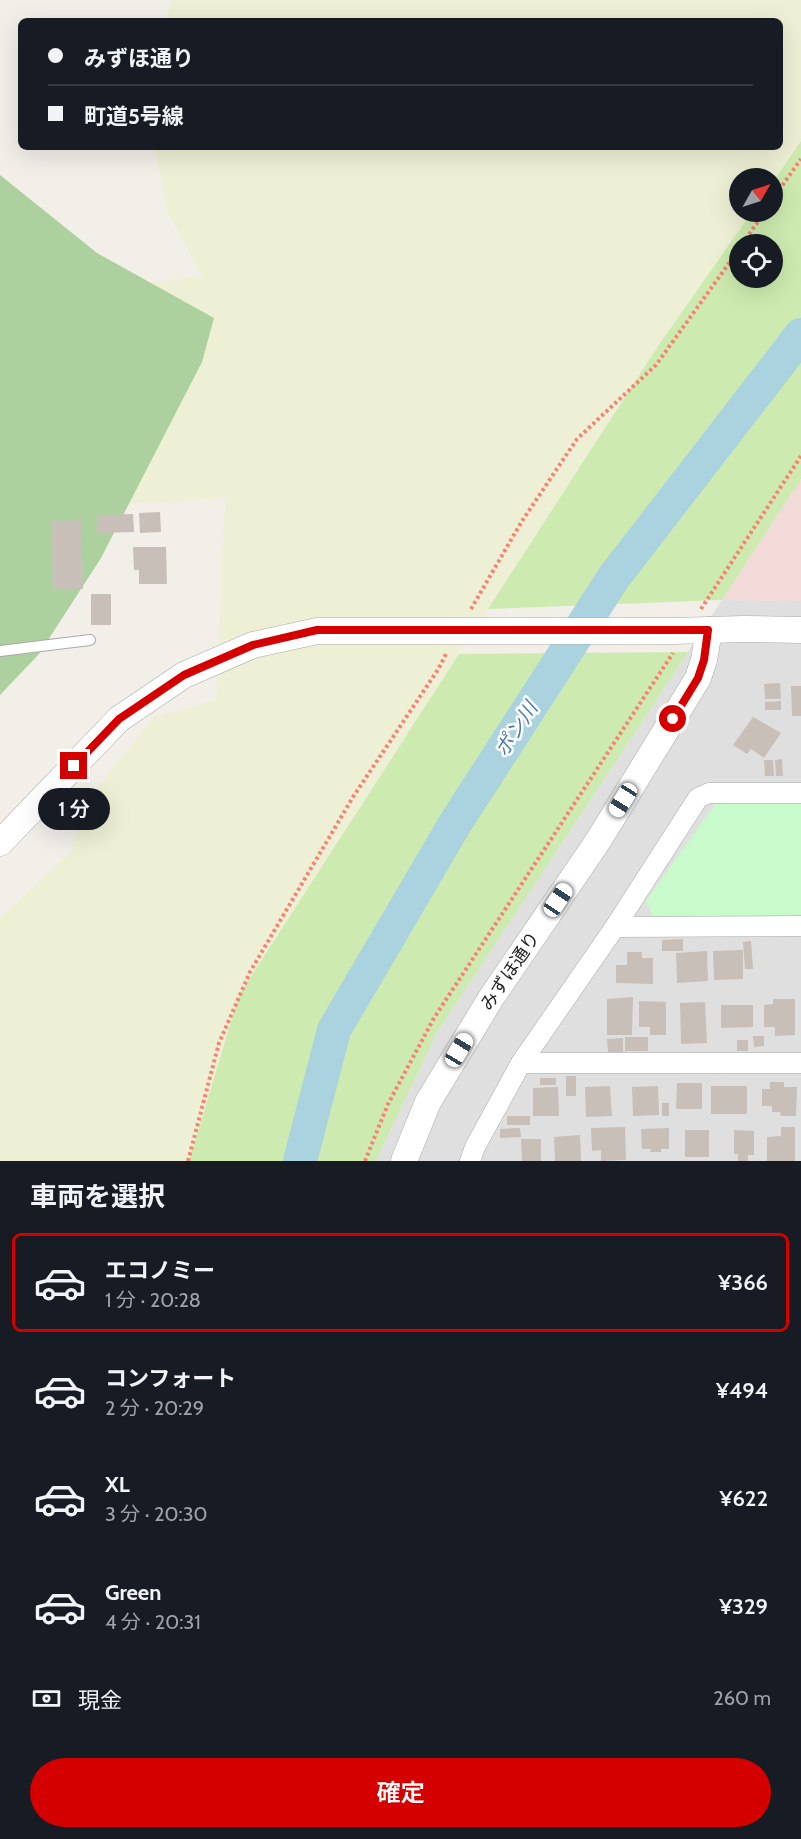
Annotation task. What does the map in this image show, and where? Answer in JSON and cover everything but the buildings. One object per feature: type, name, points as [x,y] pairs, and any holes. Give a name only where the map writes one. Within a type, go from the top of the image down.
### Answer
[{"type":"street","points":[[0,843],[119,719],[184,675],[253,645],[317,630],[801,630]]},
{"type":"street","name":"みずほ通り","points":[[404,1161],[428,1102],[491,998],[598,841],[698,678],[704,660],[690,630]]},
{"type":"street","points":[[471,1161],[476,1147],[521,1063],[615,927],[698,798],[709,793],[801,793]]},
{"type":"street","points":[[615,927],[801,926]]},
{"type":"street","points":[[521,1063],[801,1063]]},
{"type":"lane","points":[[0,651],[90,640]]},
{"type":"path","points":[[783,184],[801,159]]},
{"type":"path","points":[[188,1161],[219,1043],[250,972],[337,822],[440,668],[459,630],[522,521],[577,439],[657,364],[729,263]]},
{"type":"path","points":[[365,1161],[388,1104],[434,1018],[690,630],[801,456]]},
{"type":"shaded area","points":[[801,479],[801,601],[722,600]]},
{"type":"shaded area","points":[[722,600],[801,601],[801,1161],[376,1161],[436,1034]]},
{"type":"green space","points":[[172,0],[801,0],[801,141],[783,168],[729,168],[729,222],[745,222],[737,234],[729,234],[729,245],[658,346],[239,995],[189,1161],[0,1161],[0,918],[71,852],[84,804],[154,717],[216,700],[225,498],[35,510],[84,288],[203,277],[168,214],[156,150],[783,150],[783,18],[167,18]]},
{"type":"green space","points":[[801,141],[801,479],[722,600],[488,609],[658,346],[729,245],[729,288],[783,288],[783,234],[737,234],[745,222],[783,222],[783,168]]},
{"type":"green space","points":[[0,175],[97,253],[214,318],[202,362],[101,558],[39,654],[0,695]]},
{"type":"green space","points":[[688,652],[436,1034],[376,1161],[189,1161],[239,995],[459,654]]},
{"type":"green space","points":[[801,801],[801,915],[653,916],[646,901],[715,804]]},
{"type":"waterway","name":"ポン川","points":[[300,1161],[334,1030],[456,822],[614,577],[801,335]]},
{"type":"route","points":[[74,766],[119,719],[184,675],[253,645],[317,630],[708,630],[704,660],[698,678],[673,719]]}]
